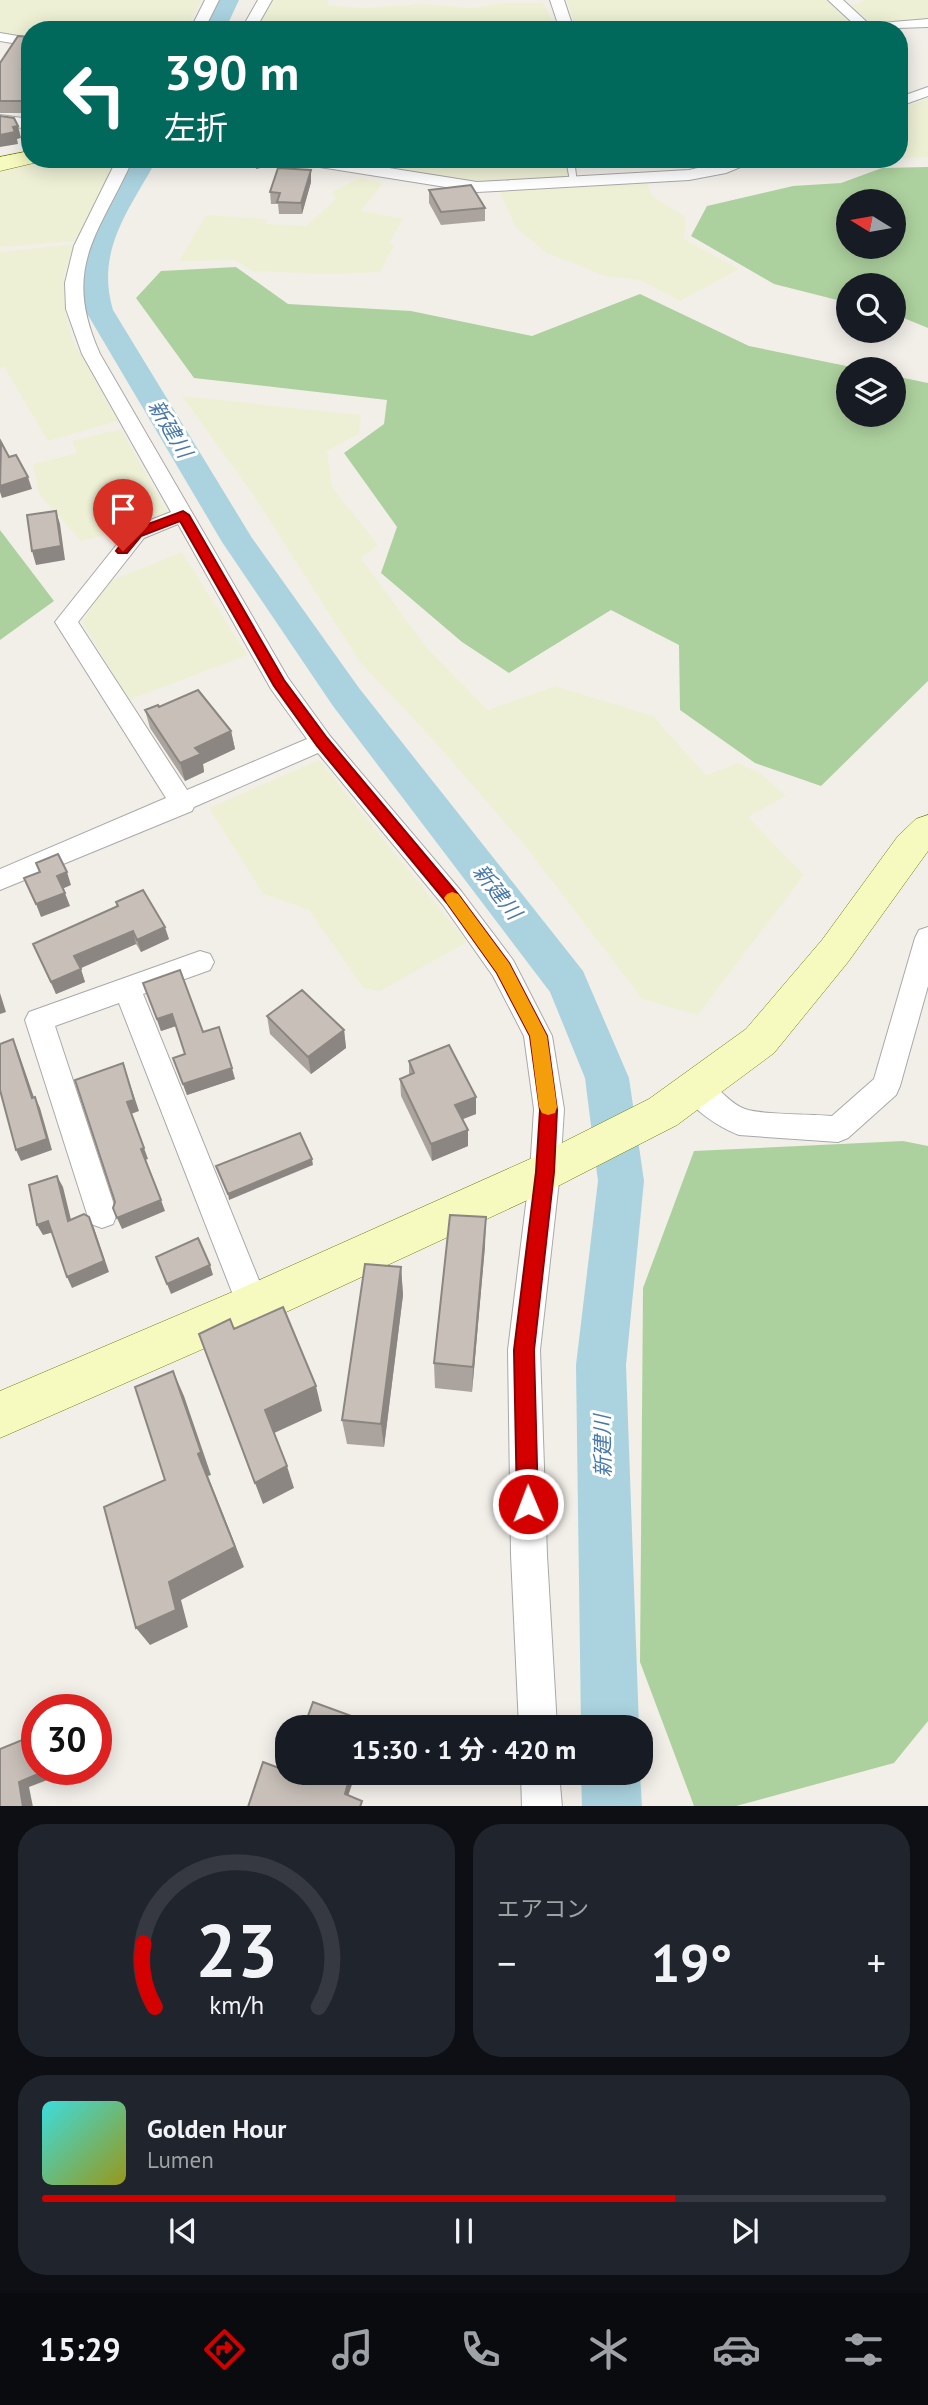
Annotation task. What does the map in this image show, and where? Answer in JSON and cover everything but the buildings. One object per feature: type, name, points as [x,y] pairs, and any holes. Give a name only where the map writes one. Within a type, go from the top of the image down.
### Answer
[{"type":"street","points":[[202,21],[212,0]]},
{"type":"street","points":[[253,21],[265,0]]},
{"type":"street","points":[[557,0],[564,21]]},
{"type":"street","points":[[835,0],[858,21]]},
{"type":"street","points":[[908,25],[928,23]]},
{"type":"street","points":[[0,37],[21,40]]},
{"type":"street","points":[[0,50],[21,42]]},
{"type":"street","points":[[908,99],[928,91]]},
{"type":"street","points":[[0,120],[21,123]]},
{"type":"street","points":[[0,164],[21,159]]},
{"type":"street","points":[[120,168],[82,244],[74,276],[74,302],[79,327],[91,354],[279,683],[322,742],[452,898],[503,968],[538,1036],[549,1110],[545,1172],[524,1350],[529,1555],[537,1715]]},
{"type":"street","points":[[358,168],[477,187],[689,176],[716,168]]},
{"type":"street","points":[[183,515],[137,533],[66,622],[183,804]]},
{"type":"street","points":[[0,880],[183,804],[322,742]]},
{"type":"street","points":[[0,1415],[253,1305],[545,1172],[679,1101],[760,1041],[835,951],[911,846],[928,828]]},
{"type":"street","points":[[679,1101],[739,1122],[838,1129],[886,1086],[928,938]]},
{"type":"street","points":[[102,1214],[38,1020],[200,962]]},
{"type":"street","points":[[126,987],[253,1305]]},
{"type":"street","points":[[541,1785],[542,1806]]},
{"type":"lane","points":[[572,168],[574,181]]},
{"type":"green space","points":[[0,0],[201,0],[190,21],[21,21],[21,37],[0,33]]},
{"type":"green space","points":[[272,0],[328,0],[328,5],[362,8],[423,4],[473,8],[504,3],[543,3],[553,21],[262,21]]},
{"type":"green space","points":[[567,0],[827,0],[851,18],[851,21],[573,21]]},
{"type":"green space","points":[[866,0],[928,0],[928,20],[870,21],[851,7]]},
{"type":"green space","points":[[928,98],[928,157],[908,158],[908,106]]},
{"type":"green space","points":[[21,166],[21,168],[112,168],[77,241],[0,247],[0,171]]},
{"type":"green space","points":[[928,167],[928,328],[906,319],[906,273],[836,273],[836,300],[774,284],[691,236],[707,206],[793,186],[841,183],[882,168]]},
{"type":"green space","points":[[377,168],[568,168],[570,179],[470,181]]},
{"type":"green space","points":[[360,178],[383,183],[361,211],[403,219],[389,243],[394,245],[380,272],[325,274],[252,271],[235,260],[179,261],[206,215],[267,219],[265,224],[306,226],[336,199],[332,192]]},
{"type":"green space","points":[[647,184],[653,197],[686,217],[684,239],[739,269],[680,301],[640,280],[605,276],[547,253],[516,228],[498,188]]},
{"type":"green space","points":[[75,244],[64,275],[65,311],[72,339],[118,421],[48,441],[4,367],[0,368],[0,252]]},
{"type":"green space","points":[[236,267],[288,304],[411,311],[532,336],[640,294],[749,346],[836,364],[836,427],[906,427],[906,378],[928,383],[928,681],[821,786],[755,763],[680,710],[679,645],[611,610],[509,673],[462,642],[381,573],[397,527],[344,453],[384,424],[387,400],[194,378],[136,298],[161,271]]},
{"type":"green space","points":[[182,396],[361,415],[359,434],[327,451],[332,487],[378,545],[361,558],[426,647],[488,710],[555,686],[653,716],[706,775],[738,763],[760,773],[786,796],[748,817],[804,875],[698,1015],[642,999],[527,848],[435,742],[360,662],[254,496]]},
{"type":"green space","points":[[121,429],[168,514],[138,527],[81,541],[39,494],[33,464],[77,453],[72,441]]},
{"type":"green space","points":[[0,530],[54,601],[0,640]]},
{"type":"green space","points":[[182,552],[247,655],[129,700],[82,622],[108,582]]},
{"type":"green space","points":[[319,760],[467,942],[380,991],[363,988],[309,910],[263,894],[209,808]]},
{"type":"green space","points":[[903,1141],[928,1146],[928,1721],[894,1763],[736,1806],[694,1806],[640,1662],[643,1288],[694,1151]]},
{"type":"waterway","name":"新建川","points":[[218,21],[229,0]]},
{"type":"waterway","name":"新建川","points":[[140,168],[98,246],[93,278],[99,310],[238,542],[346,697],[568,983],[607,1078],[621,1181],[601,1365],[610,1715]]},
{"type":"waterway","name":"新建川","points":[[611,1785],[612,1806]]},
{"type":"slow traffic","points":[[452,898],[503,968],[538,1036],[548,1107]]},
{"type":"route","points":[[123,551],[137,533],[183,515],[279,683],[322,742],[452,898],[503,968],[538,1036],[549,1110],[545,1172],[524,1350],[528,1504]]}]
